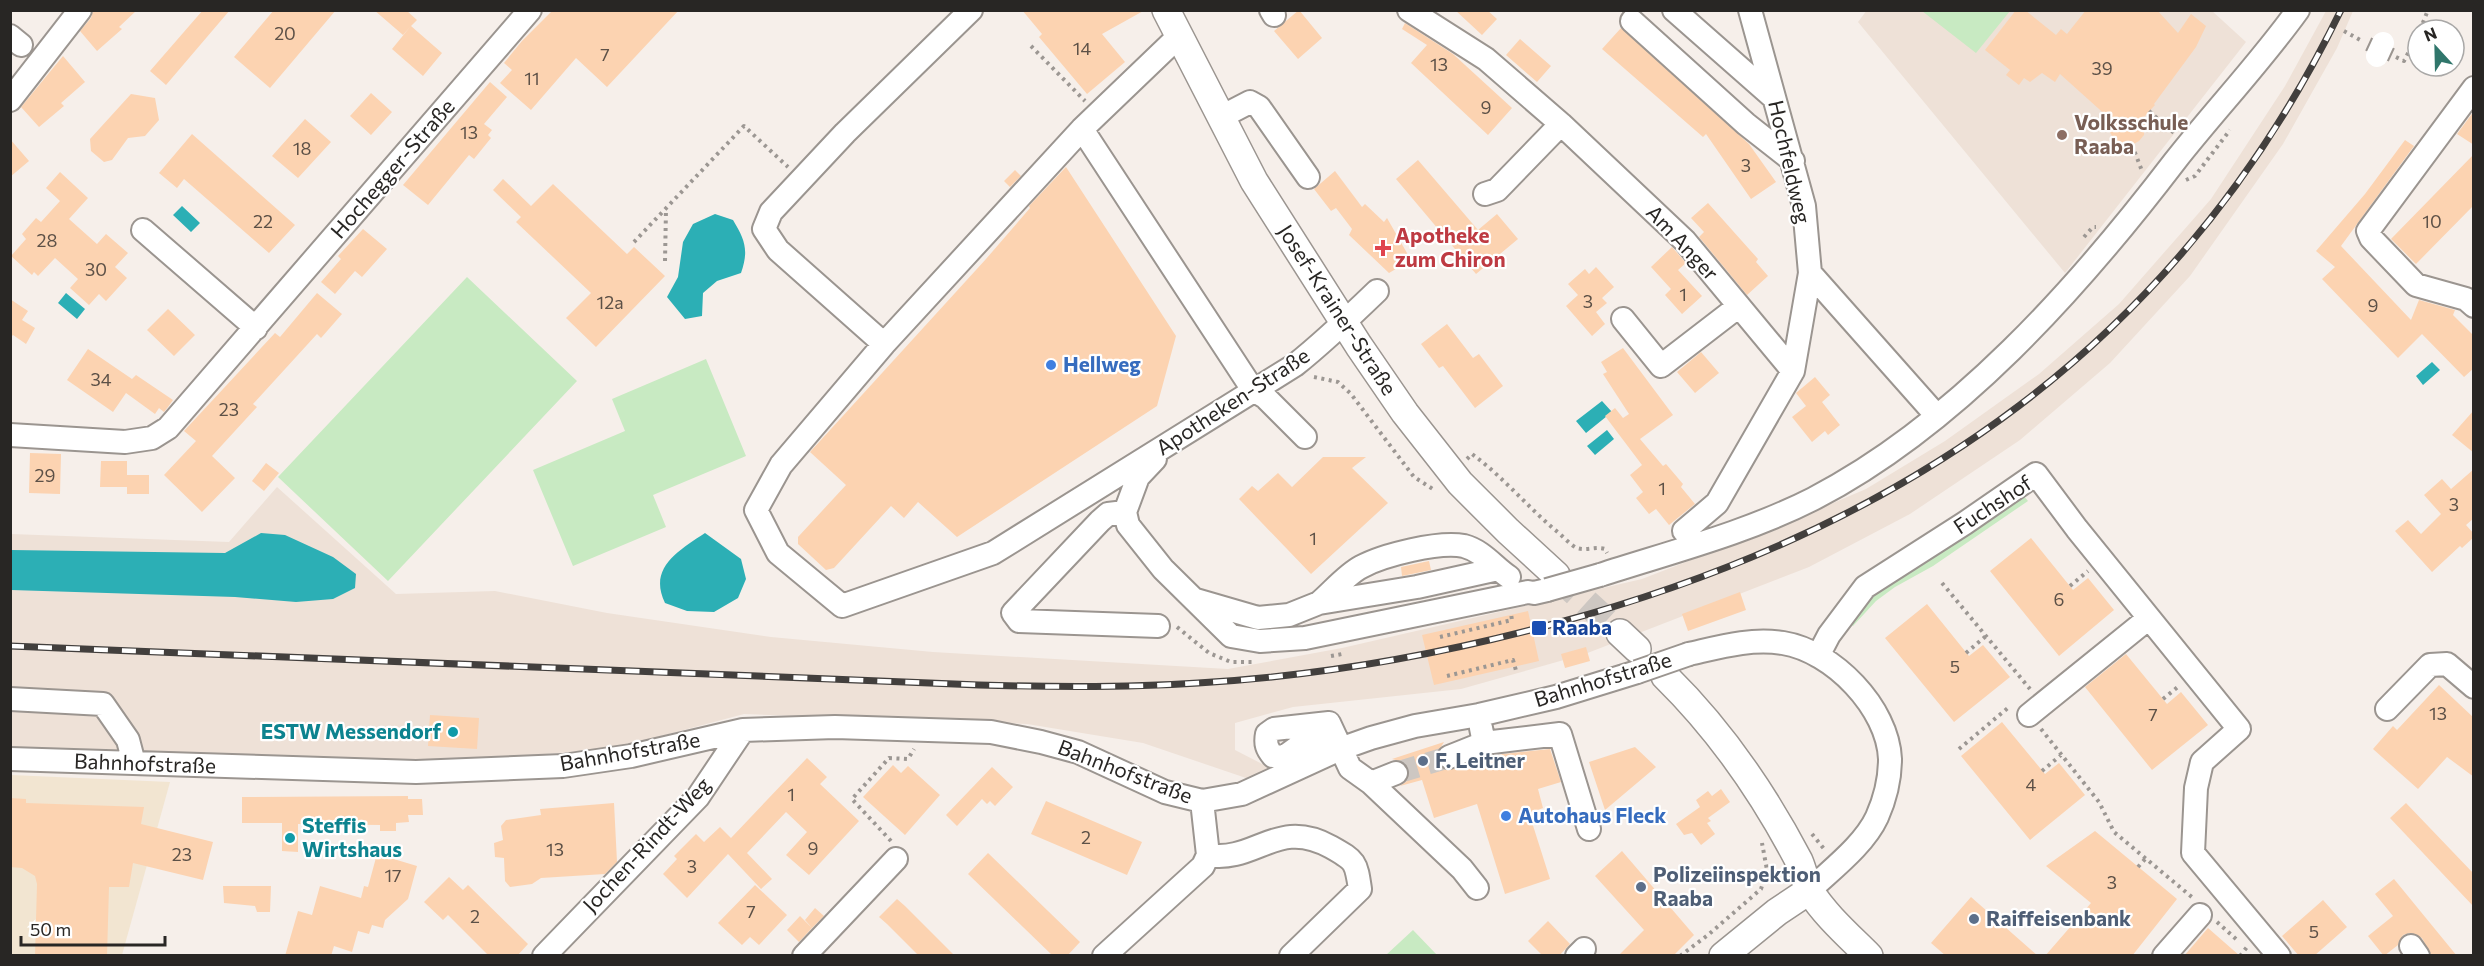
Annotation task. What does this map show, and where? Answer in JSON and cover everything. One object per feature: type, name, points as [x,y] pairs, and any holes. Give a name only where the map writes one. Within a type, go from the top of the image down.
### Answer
[{"type":"main road","name":"Josef-Krainer-Straße","points":[[1168,11],[1254,181],[1344,324],[1405,413],[1460,483],[1508,531],[1534,588]]},
{"type":"main road","points":[[1665,676],[1698,710],[1737,760],[1799,862],[1810,890],[1838,925],[1869,956]]},
{"type":"main road","points":[[1723,956],[1777,912],[1810,890]]},
{"type":"street","points":[[10,100],[80,10]]},
{"type":"street","name":"Hochegger-Straße","points":[[10,435],[125,442],[152,438],[168,428],[530,10]]},
{"type":"street","points":[[971,10],[845,133],[771,212],[764,228],[778,250],[884,344],[1090,122],[1179,36]]},
{"type":"street","name":"Am Anger","points":[[1409,10],[1486,58],[1561,124],[1685,241],[1793,371]]},
{"type":"street","points":[[1674,10],[1774,98]]},
{"type":"street","name":"Hochfeldweg","points":[[1684,531],[1717,503],[1793,371],[1810,273],[1804,206],[1750,10]]},
{"type":"street","points":[[1171,443],[1138,477],[1125,512],[1128,525],[1163,569],[1231,636],[1260,641],[1330,634],[1600,575],[1714,538],[1803,503],[1885,456],[2001,360],[2088,270],[2268,35],[2298,10]]},
{"type":"street","points":[[1632,21],[1746,124],[1793,161]]},
{"type":"street","points":[[2474,88],[2368,231],[2371,238],[2416,285],[2466,299],[2474,306]]},
{"type":"street","points":[[1221,117],[1250,102],[1259,107],[1308,177]]},
{"type":"street","points":[[1090,122],[1253,390],[1265,397],[1305,437]]},
{"type":"street","points":[[1485,194],[1497,190],[1561,124]]},
{"type":"street","points":[[143,230],[256,328]]},
{"type":"street","points":[[1810,273],[1936,415]]},
{"type":"street","name":"Apotheken-Straße","points":[[884,344],[781,465],[756,510],[778,553],[842,606],[993,554],[1295,365],[1328,339],[1377,291]]},
{"type":"street","points":[[1623,319],[1661,366],[1739,306]]},
{"type":"street","name":"Fuchshof","points":[[1818,656],[1829,635],[1864,586],[1928,548],[2036,474],[2239,729],[2202,762],[2196,788],[2193,853],[2279,956]]},
{"type":"street","points":[[1125,512],[1108,514],[1100,521],[1013,613],[1019,621],[1158,626]]},
{"type":"street","points":[[1319,603],[1359,567],[1392,554],[1432,547],[1463,546],[1485,555],[1498,570],[1534,588]]},
{"type":"street","points":[[1191,599],[1258,618],[1289,615],[1319,603],[1427,585],[1498,570]]},
{"type":"street","points":[[1471,604],[1498,570]]},
{"type":"street","points":[[1319,603],[1330,634]]},
{"type":"street","points":[[2023,708],[2150,618]]},
{"type":"street","name":"Bahnhofstraße","points":[[10,759],[416,772],[563,766],[631,756],[743,730],[835,727],[991,732],[1078,752],[1165,792],[1202,801],[1242,794],[1337,742],[1479,715],[1556,697],[1631,651],[1689,654],[1743,641],[1784,643],[1818,656],[1851,679],[1871,705],[1882,729],[1890,757],[1889,780],[1876,818],[1849,856],[1810,890]]},
{"type":"street","points":[[2388,708],[2430,665],[2447,664],[2474,687]]},
{"type":"street","points":[[10,699],[104,704],[128,740],[134,763]]},
{"type":"street","points":[[1479,715],[1484,744]]},
{"type":"street","name":"Jochen-Rindt-Weg","points":[[544,956],[698,796],[743,730]]},
{"type":"street","points":[[1449,757],[1484,744],[1560,734],[1589,829]]},
{"type":"street","points":[[1337,742],[1350,768],[1371,783],[1462,869],[1477,888]]},
{"type":"street","points":[[1371,783],[1396,773]]},
{"type":"street","points":[[1104,956],[1203,866],[1208,855],[1202,801]]},
{"type":"street","points":[[1208,855],[1224,858],[1273,840],[1300,836],[1323,843],[1349,857],[1357,867],[1360,889],[1291,956]]},
{"type":"street","points":[[804,956],[896,859]]},
{"type":"street","points":[[2164,956],[2203,912]]},
{"type":"path","points":[[2344,31],[2404,61],[2406,57]]},
{"type":"path","points":[[1030,46],[1090,122]]},
{"type":"path","points":[[2149,111],[2176,136]]},
{"type":"path","points":[[634,242],[744,126],[802,180]]},
{"type":"path","points":[[2132,145],[2145,177]]},
{"type":"path","points":[[665,261],[666,208]]},
{"type":"path","points":[[1303,376],[1322,376],[1338,382],[1351,394],[1414,477],[1440,493]]},
{"type":"path","points":[[1465,460],[1472,454],[1484,463],[1526,505],[1576,547]]},
{"type":"path","points":[[1942,583],[2031,690],[2023,708],[1959,749]]},
{"type":"path","points":[[1440,637],[1512,620],[1534,588]]},
{"type":"path","points":[[1966,652],[1986,636]]},
{"type":"path","points":[[1447,676],[1513,660],[1517,674]]},
{"type":"path","points":[[2023,708],[2099,802],[2114,832],[2254,956]]},
{"type":"path","points":[[896,859],[890,838],[852,798],[890,758],[908,759],[918,742]]},
{"type":"path","points":[[2042,771],[2061,755]]},
{"type":"path","points":[[1680,956],[1761,889],[1767,870],[1761,839]]},
{"type":"path","points":[[2138,867],[2145,858]]},
{"type":"shaded area","name":"Volksschule Raaba","points":[[1867,10],[2211,10],[2246,42],[2065,273],[1858,22]]},
{"type":"shaded area","points":[[2326,11],[2353,11],[2337,48],[2283,144],[2190,276],[2110,363],[2020,440],[1910,514],[1809,567],[1585,654],[1461,689],[1293,707],[1235,723],[1235,750],[1270,768],[1249,779],[1143,743],[1027,724],[744,714],[616,748],[464,761],[11,752],[11,534],[229,542],[277,487],[396,594],[495,591],[607,613],[771,637],[933,652],[1228,669],[1342,648],[1642,579],[1784,524],[1866,489],[1945,441],[2039,374],[2119,304],[2211,199],[2285,86]]},
{"type":"shaded area","points":[[11,775],[170,782],[122,955],[11,956]]},
{"type":"green space","points":[[1922,11],[2010,11],[1976,53]]},
{"type":"green space","points":[[467,277],[577,381],[388,581],[278,477]]},
{"type":"green space","points":[[706,359],[746,456],[653,495],[666,527],[573,566],[533,470],[625,431],[612,399]]},
{"type":"green space","points":[[2023,495],[2028,501],[1933,566],[1895,587],[1876,601],[1853,626],[1848,623],[1871,594]]},
{"type":"green space","points":[[1413,930],[1437,955],[1386,955]]},
{"type":"water","points":[[182,206],[200,223],[191,232],[173,215]]},
{"type":"water","points":[[715,214],[733,220],[743,239],[745,258],[741,273],[717,281],[703,293],[702,316],[685,319],[667,297],[678,277],[683,242],[693,224]]},
{"type":"water","points":[[66,293],[85,309],[77,319],[58,303]]},
{"type":"water","points":[[2432,362],[2440,370],[2423,385],[2416,376]]},
{"type":"water","points":[[1602,401],[1612,412],[1586,433],[1576,421]]},
{"type":"water","points":[[1607,430],[1614,439],[1595,455],[1587,446]]},
{"type":"water","points":[[261,533],[285,535],[333,557],[356,574],[355,588],[333,599],[296,602],[235,597],[11,590],[11,550],[225,553]]},
{"type":"water","points":[[705,533],[741,559],[746,579],[738,598],[714,612],[687,611],[665,603],[660,580],[663,570],[676,554]]},
{"type":"building","points":[[93,10],[137,10],[119,27],[122,29],[97,51],[80,31],[91,18]]},
{"type":"building","points":[[203,10],[230,10],[166,85],[150,71]]},
{"type":"building","points":[[274,10],[336,10],[270,88],[234,57]]},
{"type":"building","points":[[374,10],[406,10],[417,20],[411,26],[442,53],[423,76],[392,49],[410,27],[403,35]]},
{"type":"building","points":[[553,10],[679,10],[607,87],[576,58],[531,110],[500,83],[512,70],[504,63]]},
{"type":"building","points":[[1022,10],[1145,10],[1102,34],[1125,62],[1087,94],[1039,37],[1042,34]]},
{"type":"building","points":[[1299,10],[1322,38],[1298,59],[1274,31]]},
{"type":"building","points":[[1455,10],[1487,10],[1497,19],[1482,35]]},
{"type":"building","points":[[2016,10],[2025,10],[2056,35],[2061,29],[2067,34],[2086,10],[2157,10],[2178,33],[2191,14],[2206,26],[2196,47],[2145,116],[2144,135],[2132,145],[2122,144],[2114,139],[2109,131],[2109,118],[2060,74],[2055,82],[2042,73],[2030,82],[2024,78],[2019,85],[2006,75],[2010,70],[1985,50]]},
{"type":"building","points":[[1405,23],[1453,54],[1512,108],[1488,135],[1411,63],[1427,45],[1402,29]]},
{"type":"building","points":[[1621,28],[1749,144],[1776,182],[1751,199],[1706,134],[1703,137],[1602,49]]},
{"type":"building","points":[[1520,39],[1551,66],[1537,82],[1506,55]]},
{"type":"building","points":[[63,56],[85,82],[61,103],[64,106],[39,127],[21,107]]},
{"type":"building","points":[[490,82],[507,97],[484,124],[492,130],[488,135],[491,138],[474,159],[469,155],[428,205],[403,185]]},
{"type":"building","points":[[371,93],[392,112],[371,135],[350,116]]},
{"type":"building","points":[[131,94],[155,98],[159,120],[145,136],[128,138],[112,160],[104,162],[91,151],[90,139]]},
{"type":"building","points":[[2474,111],[2474,145],[2457,134]]},
{"type":"building","points":[[305,119],[331,142],[298,178],[272,156]]},
{"type":"building","points":[[192,134],[295,225],[269,253],[184,179],[177,188],[159,173]]},
{"type":"building","points":[[10,139],[29,161],[10,177]]},
{"type":"building","points":[[2405,140],[2414,146],[2341,246],[2411,320],[2419,300],[2455,310],[2453,315],[2474,336],[2474,368],[2464,377],[2422,334],[2398,358],[2322,279],[2335,267],[2316,251],[2365,194]]},
{"type":"building","points":[[2474,154],[2474,205],[2416,264],[2391,239]]},
{"type":"building","points":[[1418,160],[1478,230],[1497,214],[1518,239],[1476,274],[1396,179]]},
{"type":"building","name":"Hellweg","points":[[1066,167],[1176,336],[1157,406],[957,537],[918,502],[904,518],[891,506],[834,568],[826,570],[798,544],[798,537],[846,485],[810,452],[986,259],[1030,208],[1029,206]]},
{"type":"building","points":[[1015,170],[1021,176],[1010,187],[1004,181]]},
{"type":"building","name":"Apotheke zum Chiron","points":[[1335,171],[1362,207],[1365,204],[1384,222],[1387,218],[1411,260],[1389,273],[1349,235],[1352,229],[1336,208],[1331,211],[1314,189]]},
{"type":"building","points":[[60,172],[88,198],[69,219],[97,244],[106,234],[128,253],[115,267],[127,278],[106,301],[99,294],[89,305],[70,288],[78,279],[55,258],[38,276],[34,272],[32,275],[11,256],[26,239],[22,234],[36,218],[41,222],[60,201],[46,188]]},
{"type":"building","points":[[503,179],[531,206],[553,184],[627,254],[634,247],[665,276],[596,347],[566,318],[591,293],[516,222],[521,217],[493,190]]},
{"type":"building","points":[[1708,203],[1758,259],[1756,262],[1768,276],[1747,295],[1699,237],[1704,232],[1691,218]]},
{"type":"building","points":[[363,229],[387,249],[362,277],[355,271],[335,294],[321,282],[341,259],[338,256]]},
{"type":"building","points":[[1672,247],[1686,263],[1678,270],[1702,296],[1682,314],[1665,295],[1671,289],[1651,267]]},
{"type":"building","points":[[1596,267],[1614,287],[1602,298],[1607,303],[1596,312],[1605,324],[1592,336],[1566,306],[1578,295],[1568,284],[1585,269],[1589,274]]},
{"type":"building","points":[[317,293],[342,314],[321,338],[317,334],[253,404],[257,407],[212,456],[235,478],[202,512],[164,475],[196,441],[184,431],[275,333],[280,337]]},
{"type":"building","points":[[10,299],[28,311],[22,320],[35,328],[26,344],[13,335],[10,338]]},
{"type":"building","points":[[168,309],[195,335],[174,356],[147,330]]},
{"type":"building","points":[[1447,324],[1473,358],[1479,354],[1503,386],[1475,408],[1443,366],[1439,368],[1421,344]]},
{"type":"building","points":[[1623,348],[1673,415],[1640,439],[1663,466],[1666,464],[1683,484],[1681,487],[1695,504],[1669,525],[1656,509],[1649,514],[1636,498],[1643,492],[1630,475],[1642,465],[1605,416],[1615,408],[1623,418],[1629,414],[1603,374],[1607,372],[1601,362]]},
{"type":"building","points":[[88,349],[132,379],[136,375],[173,400],[164,412],[159,408],[155,414],[126,393],[113,412],[67,380]]},
{"type":"building","points":[[1701,352],[1719,373],[1695,393],[1677,372]]},
{"type":"building","points":[[1815,377],[1830,395],[1822,402],[1840,425],[1828,435],[1825,431],[1812,442],[1792,417],[1806,406],[1796,393]]},
{"type":"building","points":[[2474,410],[2474,453],[2452,435]]},
{"type":"building","points":[[30,453],[61,454],[60,494],[29,493]]},
{"type":"building","points":[[1323,457],[1366,457],[1352,468],[1388,503],[1311,574],[1239,499],[1252,486],[1258,491],[1278,473],[1292,487]]},
{"type":"building","points":[[101,461],[127,461],[127,475],[149,475],[149,494],[127,494],[127,487],[100,487]]},
{"type":"building","points":[[266,463],[279,473],[264,491],[252,481]]},
{"type":"building","points":[[2474,469],[2474,518],[2466,525],[2474,537],[2462,548],[2460,546],[2432,572],[2395,531],[2408,520],[2421,534],[2441,514],[2424,495],[2442,479],[2451,489]]},
{"type":"building","points":[[2031,538],[2073,590],[2088,578],[2114,610],[2059,656],[1990,571]]},
{"type":"building","points":[[1429,561],[1431,570],[1402,576],[1401,567]]},
{"type":"building","points":[[1740,592],[1746,610],[1688,631],[1682,614]]},
{"type":"building","points":[[1927,604],[1969,656],[1983,645],[2010,677],[1954,722],[1885,638]]},
{"type":"building","points":[[1528,611],[1539,661],[1434,685],[1422,635]]},
{"type":"building","points":[[1586,647],[1590,661],[1565,668],[1561,654]]},
{"type":"building","points":[[2126,654],[2167,704],[2181,692],[2208,725],[2152,770],[2085,687]]},
{"type":"building","points":[[2439,685],[2474,718],[2474,777],[2447,757],[2418,789],[2373,749],[2393,726],[2397,730]]},
{"type":"building","name":"ESTW Messendorf","points":[[430,715],[479,718],[477,749],[428,746]]},
{"type":"building","points":[[2002,722],[2045,774],[2059,763],[2085,795],[2030,840],[1961,756]]},
{"type":"building","name":"Autohaus Fleck","points":[[1444,742],[1436,755],[1436,761],[1440,767],[1448,770],[1503,754],[1550,749],[1561,782],[1538,789],[1543,808],[1529,813],[1550,879],[1505,894],[1477,804],[1434,818],[1422,780],[1400,786],[1407,781],[1409,769],[1404,762],[1392,759]]},
{"type":"building","points":[[1635,747],[1656,767],[1605,810],[1589,762]]},
{"type":"building","points":[[807,758],[827,777],[820,784],[859,821],[809,875],[786,855],[807,832],[786,812],[747,853],[772,879],[761,889],[728,854],[687,898],[663,874],[677,859],[674,856],[696,834],[704,842],[720,827],[731,838]]},
{"type":"building","points":[[893,765],[901,773],[908,766],[940,795],[905,835],[863,797]]},
{"type":"building","points":[[992,767],[1013,787],[995,806],[990,801],[987,804],[982,799],[957,826],[946,815]]},
{"type":"building","points":[[1721,789],[1730,802],[1708,818],[1711,821],[1707,823],[1715,834],[1701,845],[1692,833],[1684,835],[1676,824],[1700,807],[1696,800],[1708,791],[1712,796]]},
{"type":"building","name":"Steffis Wirtshaus","points":[[408,796],[408,799],[422,799],[423,815],[408,815],[409,822],[396,823],[396,831],[380,831],[380,825],[298,824],[298,852],[282,851],[282,823],[242,823],[242,797]]},
{"type":"building","points":[[10,798],[26,799],[26,803],[144,807],[141,824],[213,842],[203,880],[133,863],[129,887],[109,887],[107,956],[35,956],[37,884],[35,876],[22,868],[10,867]]},
{"type":"building","points":[[1046,801],[1142,842],[1127,875],[1031,834]]},
{"type":"building","points":[[614,803],[617,862],[605,874],[541,878],[532,884],[510,887],[505,881],[504,858],[495,857],[494,843],[503,840],[501,826],[506,820],[541,815],[540,809]]},
{"type":"building","points":[[2406,803],[2474,874],[2474,907],[2390,818]]},
{"type":"building","points":[[2095,831],[2177,899],[2132,956],[2045,956],[2091,903],[2046,866]]},
{"type":"building","points":[[1622,851],[1694,935],[1673,956],[1618,956],[1644,930],[1595,876]]},
{"type":"building","points":[[988,853],[1080,942],[1067,956],[1053,956],[968,874]]},
{"type":"building","points":[[377,854],[417,866],[408,899],[385,920],[383,928],[372,925],[369,934],[358,931],[352,952],[334,946],[331,956],[285,956],[298,911],[312,915],[320,886],[361,898],[364,886],[368,887]]},
{"type":"building","points":[[449,877],[463,890],[468,885],[528,944],[517,956],[489,956],[448,915],[443,920],[424,902]]},
{"type":"building","points":[[2394,879],[2457,956],[2431,956],[2422,938],[2410,933],[2403,935],[2398,945],[2384,956],[2368,936],[2393,916],[2375,894]]},
{"type":"building","points":[[755,885],[787,915],[759,945],[750,937],[742,945],[718,923]]},
{"type":"building","points":[[223,886],[271,886],[270,912],[257,912],[255,906],[224,903]]},
{"type":"building","name":"Raiffeisenbank","points":[[1971,897],[2038,956],[1946,956],[1931,943]]},
{"type":"building","points":[[897,899],[955,956],[919,956],[879,917]]},
{"type":"building","points":[[2323,900],[2347,927],[2314,956],[2299,956],[2282,936]]},
{"type":"building","points":[[815,908],[824,916],[812,928],[805,920]]},
{"type":"building","points":[[800,916],[812,928],[799,942],[787,930]]},
{"type":"building","points":[[1548,921],[1570,944],[1559,956],[1543,956],[1528,941]]},
{"type":"building","points":[[2208,928],[2240,956],[2184,956]]},
{"type":"tunnel","points":[[1556,575],[1620,633]]},
{"type":"tunnel","points":[[1396,773],[1449,757]]},
{"type":"railway","points":[[10,646],[1061,687],[1171,685],[1289,675],[1423,654],[1557,623],[1684,583],[1804,534],[1916,475],[2020,405],[2114,325],[2200,232],[2275,128],[2341,10]]},
{"type":"place","name":"Volksschule Raaba","points":[[2062,135]]},
{"type":"place","name":"Apotheke zum Chiron","points":[[1383,248]]},
{"type":"place","name":"Hellweg","points":[[1051,365]]},
{"type":"place","name":"Raaba","points":[[1539,628]]},
{"type":"place","name":"ESTW Messendorf","points":[[453,732]]},
{"type":"place","name":"F. Leitner","points":[[1423,761]]},
{"type":"place","name":"Autohaus Fleck","points":[[1506,816]]},
{"type":"place","name":"Steffis Wirtshaus","points":[[290,838]]},
{"type":"place","name":"Polizeiinspektion Raaba","points":[[1641,887]]},
{"type":"place","name":"Raiffeisenbank","points":[[1974,919]]}]
